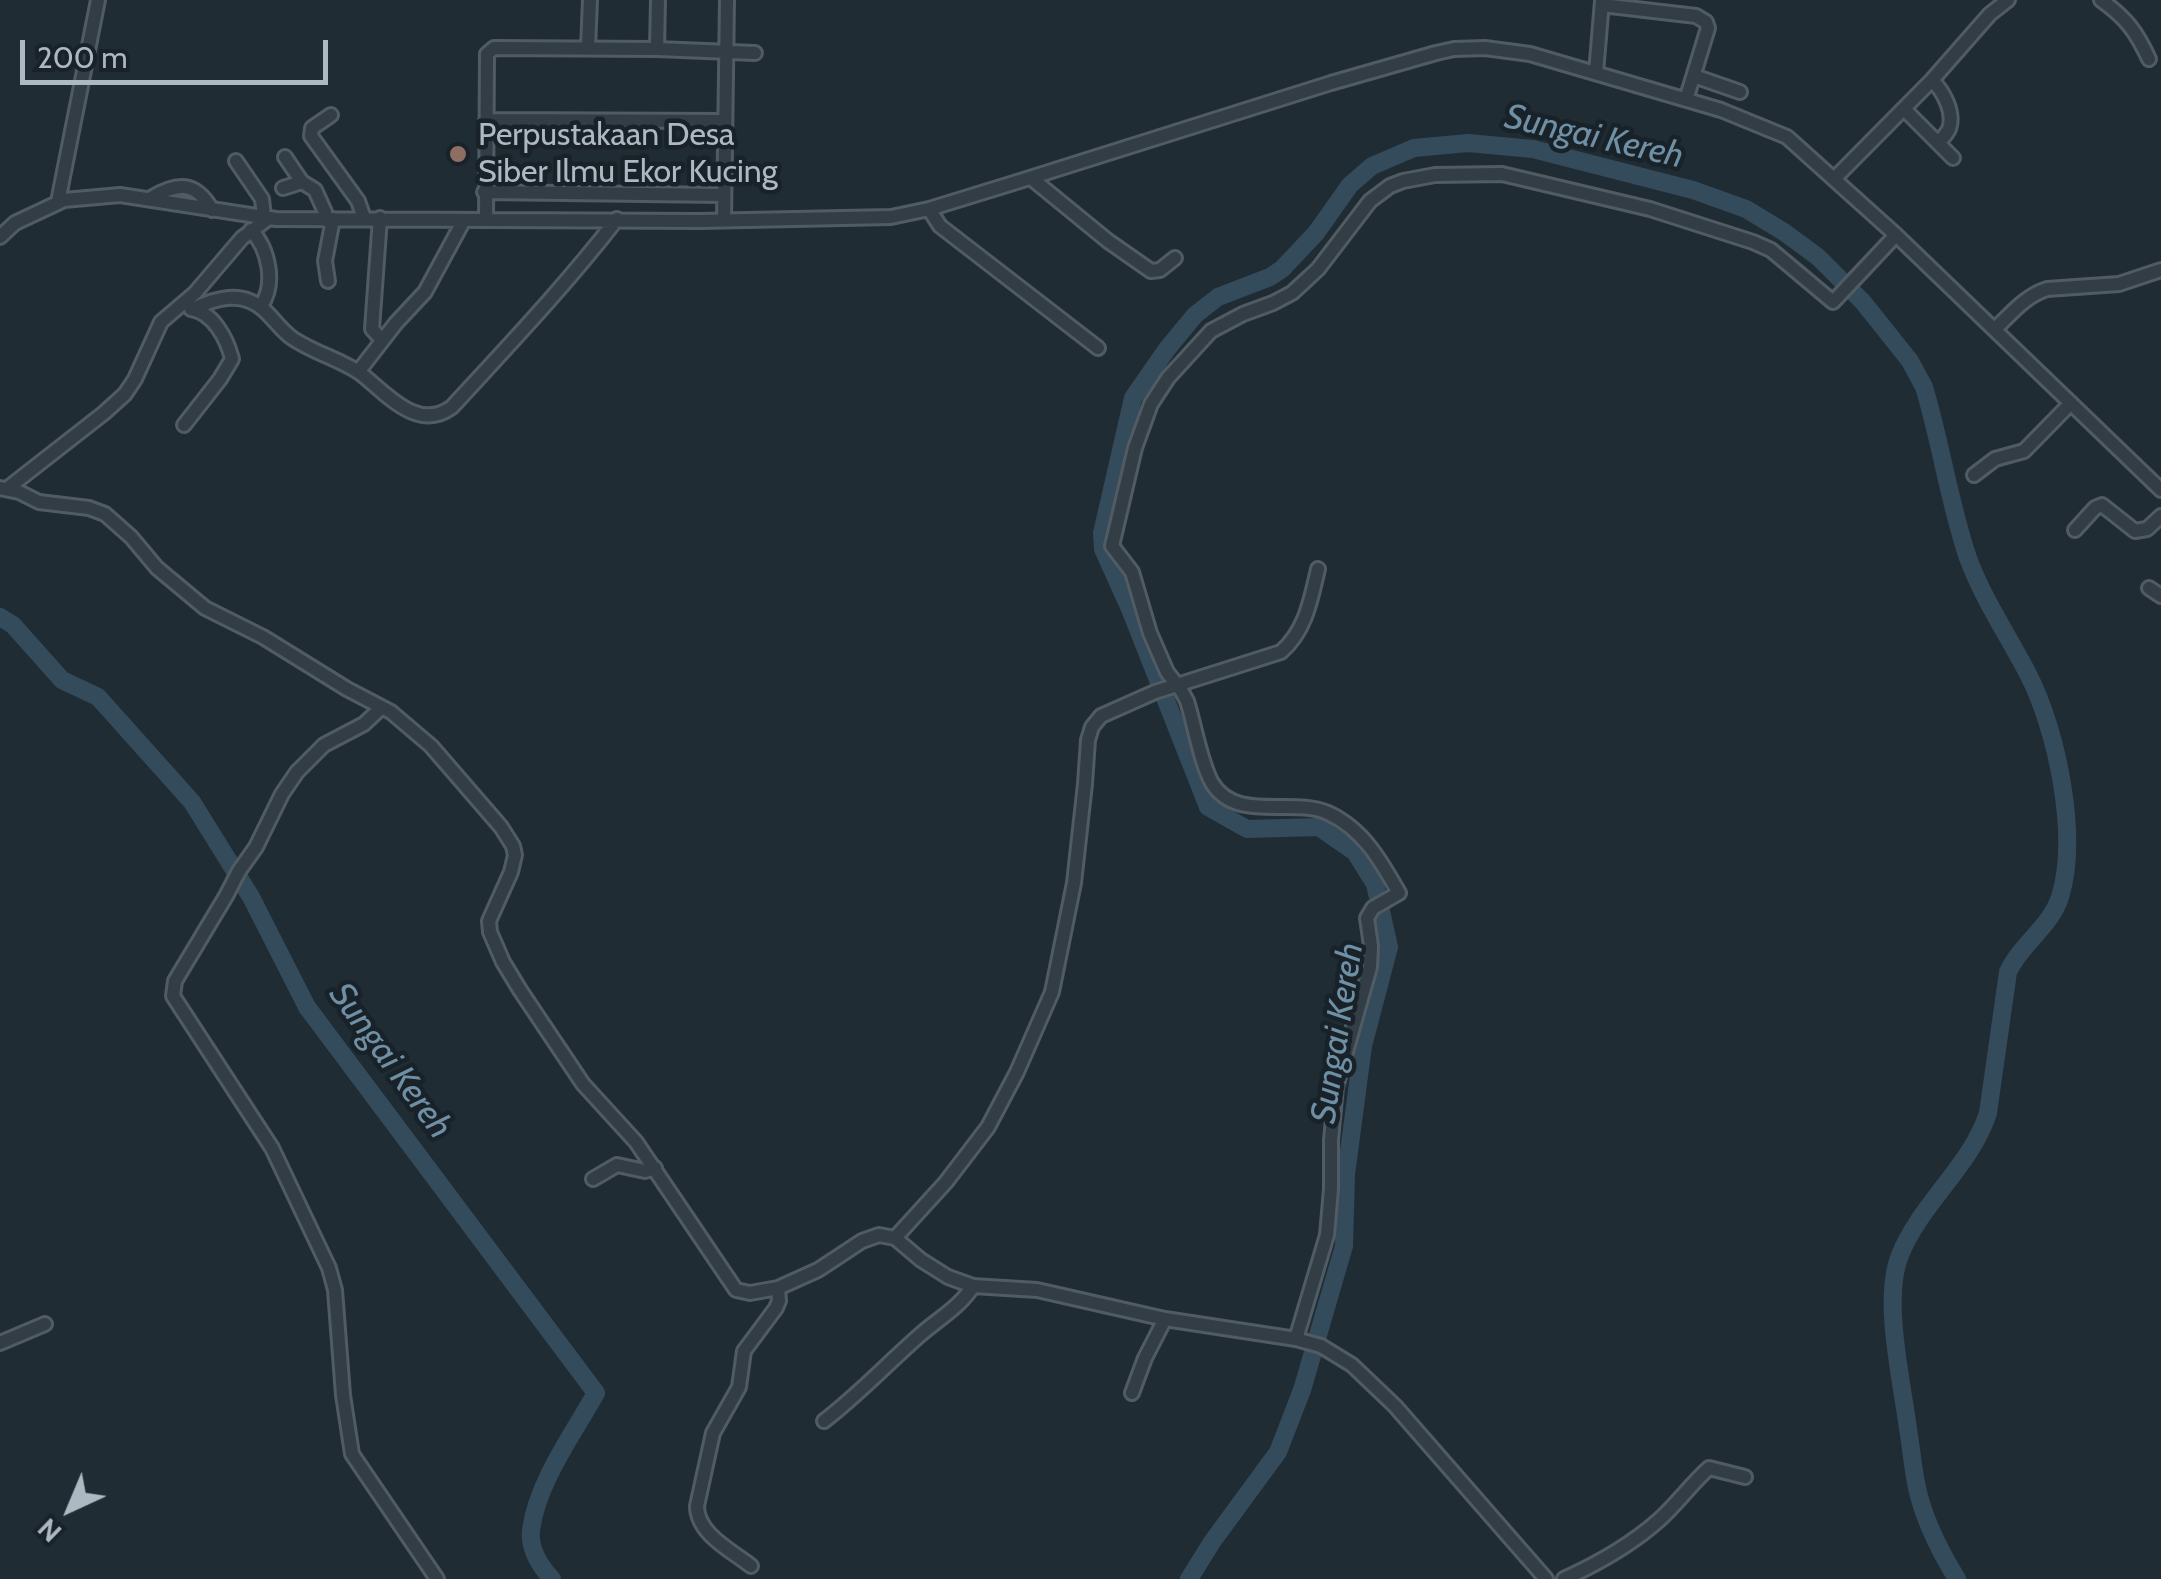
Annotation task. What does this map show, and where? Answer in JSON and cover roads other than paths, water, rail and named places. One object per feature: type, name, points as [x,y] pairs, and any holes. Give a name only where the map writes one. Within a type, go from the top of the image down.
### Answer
[{"type":"street","points":[[58,202],[98,0]]},
{"type":"street","points":[[588,48],[590,0]]},
{"type":"street","points":[[657,49],[658,0]]},
{"type":"street","points":[[724,220],[727,0]]},
{"type":"street","points":[[1834,178],[1932,80],[1985,19],[2008,0]]},
{"type":"street","points":[[2101,0],[2127,20],[2149,59]]},
{"type":"street","points":[[1596,73],[1602,2],[1696,16],[1708,28],[1686,100]]},
{"type":"street","points":[[486,220],[489,51],[588,48],[755,53]]},
{"type":"street","points":[[0,237],[16,223],[58,202],[120,195],[266,218],[878,218],[929,208],[1330,83],[1454,50],[1512,50],[1734,114],[1781,133],[1896,235],[2160,488]]},
{"type":"street","points":[[1694,76],[1740,92]]},
{"type":"street","points":[[1932,80],[1943,92],[1950,122],[1938,143]]},
{"type":"street","points":[[1904,109],[1953,158]]},
{"type":"street","points":[[331,115],[312,128],[311,136],[358,201],[364,218]]},
{"type":"street","points":[[486,120],[725,121]]},
{"type":"street","points":[[285,157],[302,182],[315,190],[329,219],[325,261],[328,281]]},
{"type":"street","points":[[236,161],[262,199],[266,218]]},
{"type":"street","points":[[1166,688],[1166,672],[1132,572],[1112,543],[1128,470],[1151,404],[1168,378],[1212,331],[1273,303],[1304,282],[1370,201],[1390,186],[1415,177],[1502,174],[1650,209],[1771,250],[1833,302],[1896,235]]},
{"type":"street","points":[[1031,178],[1146,268],[1157,271],[1174,258]]},
{"type":"street","points":[[283,188],[302,182]]},
{"type":"street","points":[[484,192],[724,195]]},
{"type":"street","points":[[929,208],[940,226],[1098,348]]},
{"type":"street","points":[[4,488],[124,394],[136,380],[161,322],[196,292],[242,238],[266,218]]},
{"type":"street","points":[[380,218],[372,329],[382,340]]},
{"type":"street","points":[[174,312],[225,297],[261,306],[291,337],[358,372],[403,409],[431,415],[447,412],[618,219]]},
{"type":"street","points":[[358,372],[434,279],[464,220]]},
{"type":"street","points":[[251,230],[269,266],[266,299],[261,306]]},
{"type":"street","points":[[1994,329],[2038,292],[2119,284],[2161,270]]},
{"type":"street","points":[[184,426],[232,359],[223,337],[208,317],[193,309]]},
{"type":"street","points":[[1974,475],[1995,459],[2024,451],[2071,403]]},
{"type":"street","points":[[4,488],[39,502],[105,514],[169,580],[205,608],[263,636],[406,723],[432,746],[510,838],[514,850],[514,862],[489,921],[494,944],[583,1084],[655,1168],[736,1290],[750,1293],[778,1288],[879,1235],[895,1238],[948,1277],[973,1286],[1037,1290],[1165,1319],[1308,1342],[1352,1364],[1395,1406],[1546,1579]]},
{"type":"street","points":[[2075,530],[2102,505],[2135,531],[2146,529],[2161,516]]},
{"type":"street","points":[[895,1238],[946,1182],[988,1127],[1052,992],[1074,883],[1090,731],[1101,716],[1166,688],[1285,649],[1308,611],[1318,568]]},
{"type":"street","points":[[1166,688],[1181,690],[1206,768],[1220,791],[1248,806],[1311,809],[1346,823],[1366,841],[1399,893],[1373,908],[1366,921],[1370,932],[1370,967],[1336,1086],[1327,1235],[1308,1342]]},
{"type":"street","points":[[381,708],[364,724],[327,743],[300,767],[256,848],[175,980],[172,996],[272,1148],[330,1268],[352,1454],[437,1579]]},
{"type":"street","points":[[593,1179],[617,1164],[646,1171],[655,1168]]},
{"type":"street","points":[[824,1420],[960,1302],[973,1286]]},
{"type":"street","points":[[752,1566],[704,1527],[697,1506],[713,1433],[739,1388],[744,1351],[776,1308],[778,1288]]},
{"type":"street","points":[[1132,1394],[1165,1319]]},
{"type":"street","points":[[0,1343],[45,1324]]},
{"type":"street","points":[[1564,1579],[1633,1541],[1709,1468],[1745,1478]]},
{"type":"waterway","name":"Sungai Kereh","points":[[1189,1579],[1278,1452],[1302,1390],[1344,1246],[1346,1174],[1363,1046],[1389,947],[1375,884],[1355,852],[1319,827],[1247,829],[1208,807],[1103,549],[1102,533],[1133,398],[1195,315],[1218,297],[1282,269],[1316,233],[1350,185],[1372,166],[1414,148],[1468,143],[1533,149],[1693,190],[1746,209],[1818,257],[1863,302],[1910,361],[1924,387],[1968,558],[2028,674],[2048,724],[2066,814],[2065,872],[2060,897],[2050,917],[2008,972],[1988,1113],[1980,1132],[1909,1236],[1895,1273],[1895,1340],[1917,1488],[1930,1529],[1957,1579]]},
{"type":"waterway","name":"Sungai Kereh","points":[[0,617],[13,625],[62,680],[98,697],[192,802],[251,897],[307,1007],[596,1393],[557,1459],[535,1512],[532,1543],[552,1579]]},
{"type":"place","name":"Perpustakaan Desa Siber Ilmu Ekor Kucing","points":[[458,154]]}]
